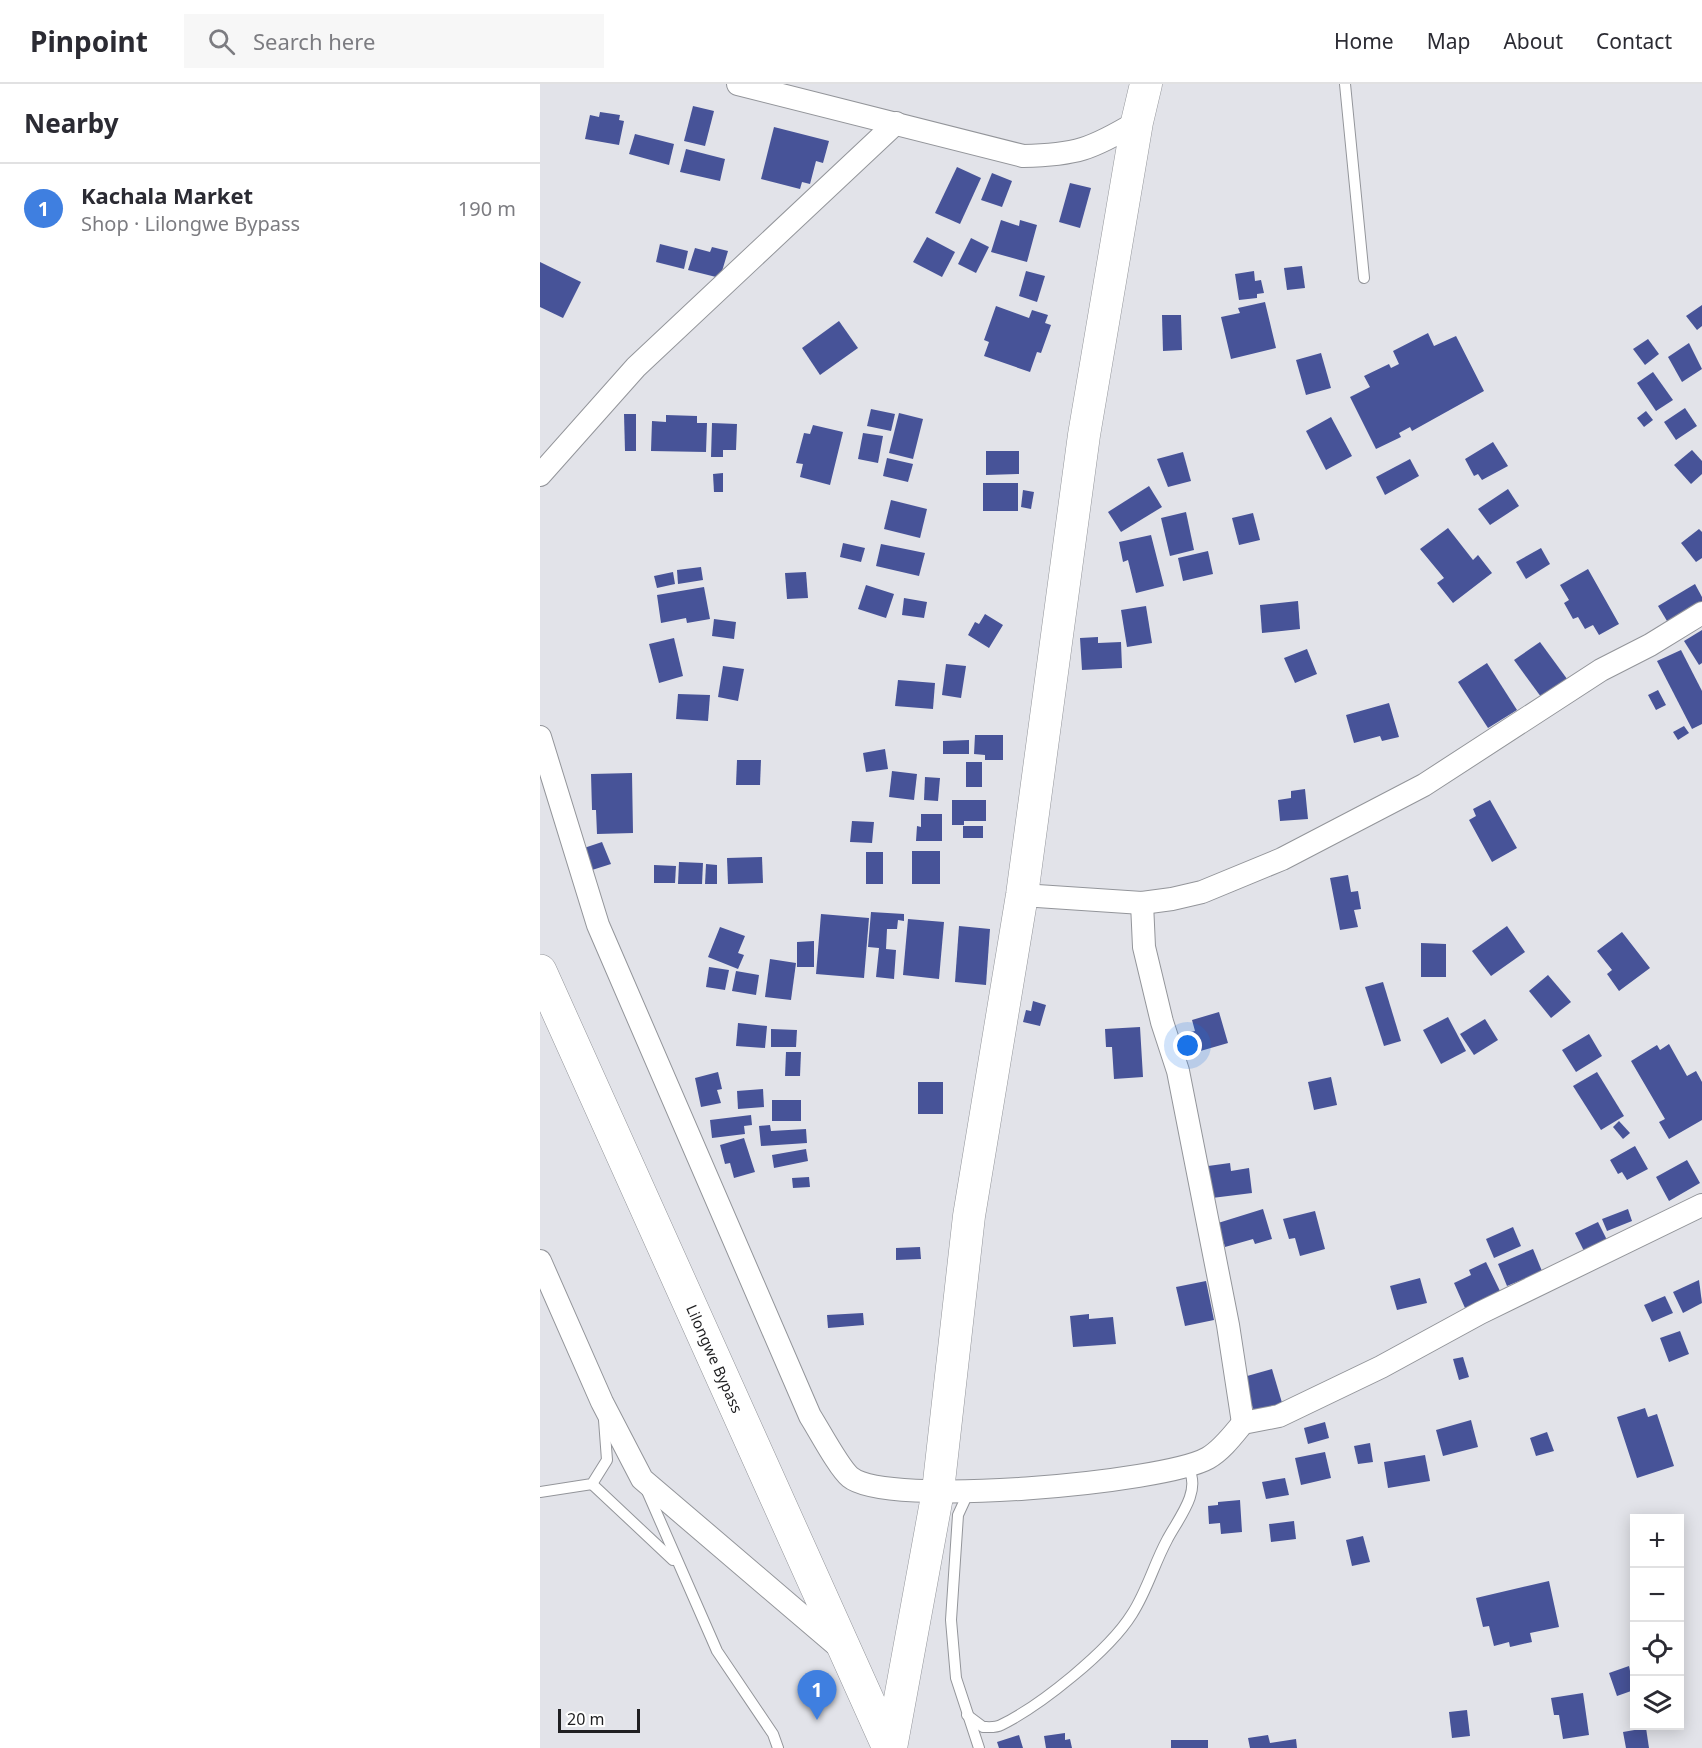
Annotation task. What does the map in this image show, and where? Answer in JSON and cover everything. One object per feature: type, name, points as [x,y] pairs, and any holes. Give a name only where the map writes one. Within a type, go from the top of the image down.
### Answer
[{"type":"main road","name":"Lilongwe Bypass","points":[[540,971],[890,1748]]},
{"type":"street","points":[[738,84],[1023,156],[1063,156],[1100,144],[1137,122]]},
{"type":"street","points":[[890,1748],[938,1491],[969,1216],[1022,895],[1084,435],[1137,122],[1146,84]]},
{"type":"street","points":[[540,475],[636,367],[896,123]]},
{"type":"street","points":[[1022,895],[1142,903],[1172,899],[1202,891],[1282,858],[1449,771],[1601,670],[1650,645],[1702,612]]},
{"type":"street","points":[[540,737],[598,924],[810,1416],[850,1477],[885,1490],[938,1491],[1068,1485],[1132,1479],[1207,1458],[1228,1442],[1243,1423],[1279,1416],[1381,1367],[1480,1313],[1702,1205]]},
{"type":"street","points":[[1142,903],[1144,947],[1162,1022],[1178,1071],[1228,1326],[1243,1423]]},
{"type":"street","points":[[540,1261],[602,1402],[642,1479],[847,1654]]},
{"type":"lane","points":[[1345,84],[1364,278]]},
{"type":"lane","points":[[540,1492],[592,1484],[607,1460],[602,1402]]},
{"type":"lane","points":[[967,1715],[983,1727],[999,1726],[1058,1688],[1098,1654],[1130,1617],[1192,1491],[1194,1479],[1189,1470],[1174,1468]]},
{"type":"lane","points":[[642,1479],[717,1651],[773,1734],[778,1748]]},
{"type":"lane","points":[[592,1484],[678,1564]]},
{"type":"lane","points":[[971,1490],[958,1515],[951,1620],[956,1678],[979,1748]]},
{"type":"building","points":[[693,106],[714,111],[705,146],[684,141]]},
{"type":"building","points":[[600,112],[620,115],[619,120],[624,121],[619,145],[585,139],[590,115],[599,117]]},
{"type":"building","points":[[774,127],[829,141],[823,163],[816,161],[810,184],[802,182],[800,189],[761,179]]},
{"type":"building","points":[[635,134],[674,144],[669,165],[629,154]]},
{"type":"building","points":[[686,149],[725,159],[720,181],[680,172]]},
{"type":"building","points":[[957,167],[981,178],[960,224],[935,213]]},
{"type":"building","points":[[992,173],[1012,181],[1002,207],[981,200]]},
{"type":"building","points":[[1070,183],[1091,188],[1080,228],[1059,222]]},
{"type":"building","points":[[1001,220],[1019,226],[1020,220],[1037,225],[1027,262],[991,252]]},
{"type":"building","points":[[927,237],[955,252],[942,277],[913,262]]},
{"type":"building","points":[[971,238],[989,247],[976,273],[958,264]]},
{"type":"building","points":[[660,244],[688,251],[684,269],[656,262]]},
{"type":"building","points":[[712,247],[728,251],[720,278],[688,270],[695,248],[710,252]]},
{"type":"building","points":[[540,262],[581,282],[563,318],[540,307]]},
{"type":"building","points":[[1302,266],[1305,288],[1287,290],[1284,268]]},
{"type":"building","points":[[1026,271],[1045,276],[1037,302],[1019,296]]},
{"type":"building","points":[[1254,271],[1255,281],[1261,280],[1264,293],[1257,294],[1257,298],[1239,300],[1235,274]]},
{"type":"building","points":[[1265,302],[1276,348],[1231,359],[1221,317],[1240,313],[1238,308]]},
{"type":"building","points":[[1702,305],[1702,326],[1697,330],[1686,316]]},
{"type":"building","points":[[996,306],[1029,318],[1032,310],[1048,315],[1045,323],[1051,325],[1041,353],[1037,352],[1030,372],[984,356],[989,342],[984,340]]},
{"type":"building","points":[[1162,315],[1181,315],[1182,350],[1163,351]]},
{"type":"building","points":[[839,321],[858,348],[820,375],[802,348]]},
{"type":"building","points":[[1428,333],[1434,346],[1456,336],[1484,391],[1412,431],[1410,427],[1399,433],[1401,437],[1376,449],[1350,397],[1370,387],[1364,376],[1389,364],[1391,368],[1399,364],[1393,351]]},
{"type":"building","points":[[1648,339],[1659,354],[1645,365],[1633,349]]},
{"type":"building","points":[[1689,343],[1702,369],[1682,382],[1668,357]]},
{"type":"building","points":[[1321,353],[1331,388],[1306,395],[1296,360]]},
{"type":"building","points":[[1653,372],[1673,400],[1656,411],[1637,383]]},
{"type":"building","points":[[1685,408],[1697,426],[1676,440],[1664,422]]},
{"type":"building","points":[[871,409],[895,414],[891,431],[867,426]]},
{"type":"building","points":[[1646,411],[1653,420],[1644,427],[1637,418]]},
{"type":"building","points":[[899,413],[923,419],[913,459],[889,453]]},
{"type":"building","points":[[624,414],[636,414],[636,451],[625,451]]},
{"type":"building","points":[[666,415],[697,416],[697,423],[707,423],[706,452],[651,451],[652,421],[666,422]]},
{"type":"building","points":[[1331,417],[1352,456],[1326,470],[1306,431]]},
{"type":"building","points":[[712,423],[737,424],[736,450],[723,450],[723,457],[711,457]]},
{"type":"building","points":[[813,425],[843,432],[830,485],[800,477],[803,464],[796,463],[804,433],[810,434]]},
{"type":"building","points":[[863,433],[883,436],[878,463],[858,459]]},
{"type":"building","points":[[1493,442],[1508,466],[1482,480],[1478,474],[1474,476],[1465,459]]},
{"type":"building","points":[[1692,450],[1702,461],[1702,474],[1691,484],[1674,465]]},
{"type":"building","points":[[986,451],[1019,451],[1019,474],[986,475]]},
{"type":"building","points":[[1183,452],[1191,481],[1168,487],[1157,459]]},
{"type":"building","points":[[887,458],[913,464],[908,482],[883,476]]},
{"type":"building","points":[[1410,459],[1419,476],[1385,495],[1376,477]]},
{"type":"building","points":[[723,473],[723,492],[714,492],[713,474]]},
{"type":"building","points":[[983,483],[1018,483],[1018,511],[983,511]]},
{"type":"building","points":[[1149,486],[1162,507],[1121,532],[1108,512]]},
{"type":"building","points":[[1508,489],[1519,506],[1490,525],[1478,509]]},
{"type":"building","points":[[1023,490],[1034,492],[1031,509],[1021,507]]},
{"type":"building","points":[[891,500],[927,509],[920,538],[884,529]]},
{"type":"building","points":[[1186,512],[1194,550],[1170,556],[1161,518]]},
{"type":"building","points":[[1253,513],[1260,540],[1239,545],[1232,518]]},
{"type":"building","points":[[1448,528],[1473,560],[1478,555],[1492,573],[1453,603],[1437,583],[1444,578],[1420,549]]},
{"type":"building","points":[[1699,529],[1702,532],[1702,558],[1696,562],[1681,543]]},
{"type":"building","points":[[1151,535],[1164,586],[1136,593],[1128,560],[1123,562],[1119,542]]},
{"type":"building","points":[[843,543],[865,548],[861,562],[840,557]]},
{"type":"building","points":[[881,544],[925,553],[919,576],[876,566]]},
{"type":"building","points":[[1541,548],[1550,564],[1526,579],[1516,562]]},
{"type":"building","points":[[1208,551],[1213,574],[1183,581],[1178,558]]},
{"type":"building","points":[[701,567],[703,580],[678,584],[677,570]]},
{"type":"building","points":[[1588,569],[1619,624],[1599,635],[1593,625],[1585,629],[1578,617],[1573,619],[1564,603],[1569,600],[1560,585]]},
{"type":"building","points":[[673,572],[675,584],[657,588],[654,576]]},
{"type":"building","points":[[806,572],[808,598],[787,599],[785,573]]},
{"type":"building","points":[[1695,584],[1702,597],[1702,608],[1670,626],[1658,606]]},
{"type":"building","points":[[866,585],[894,594],[886,618],[858,609]]},
{"type":"building","points":[[704,587],[710,619],[687,623],[686,618],[661,623],[657,595]]},
{"type":"building","points":[[904,598],[927,602],[924,618],[902,615]]},
{"type":"building","points":[[1298,601],[1300,629],[1262,633],[1260,605]]},
{"type":"building","points":[[1146,606],[1152,643],[1127,647],[1121,610]]},
{"type":"building","points":[[985,614],[1003,625],[989,648],[968,635],[975,622],[979,624]]},
{"type":"building","points":[[714,619],[736,622],[734,639],[712,636]]},
{"type":"building","points":[[1702,630],[1702,663],[1699,665],[1684,641]]},
{"type":"building","points":[[1098,637],[1098,643],[1121,642],[1122,668],[1082,670],[1080,638]]},
{"type":"building","points":[[674,638],[683,676],[659,683],[649,644]]},
{"type":"building","points":[[1540,642],[1570,683],[1544,701],[1514,660]]},
{"type":"building","points":[[1307,649],[1317,674],[1295,683],[1284,658]]},
{"type":"building","points":[[1681,650],[1702,691],[1702,724],[1692,729],[1657,661]]},
{"type":"building","points":[[1487,663],[1517,710],[1488,728],[1458,682]]},
{"type":"building","points":[[946,664],[966,666],[961,698],[942,695]]},
{"type":"building","points":[[723,666],[744,669],[738,701],[718,697]]},
{"type":"building","points":[[898,680],[935,683],[933,709],[895,706]]},
{"type":"building","points":[[1658,690],[1666,705],[1656,710],[1648,695]]},
{"type":"building","points":[[678,694],[710,695],[708,721],[676,719]]},
{"type":"building","points":[[1389,703],[1399,737],[1382,741],[1380,736],[1354,743],[1346,715]]},
{"type":"building","points":[[1684,726],[1689,733],[1678,740],[1673,732]]},
{"type":"building","points":[[975,735],[1003,735],[1003,760],[985,760],[985,755],[974,754]]},
{"type":"building","points":[[969,740],[969,754],[943,754],[943,741]]},
{"type":"building","points":[[885,749],[888,769],[866,772],[863,753]]},
{"type":"building","points":[[737,760],[761,760],[760,785],[736,785]]},
{"type":"building","points":[[966,762],[982,762],[982,787],[966,787]]},
{"type":"building","points":[[892,771],[917,774],[914,800],[889,797]]},
{"type":"building","points":[[632,773],[633,833],[597,834],[596,810],[592,810],[591,774]]},
{"type":"building","points":[[925,777],[940,778],[938,801],[924,800]]},
{"type":"building","points":[[1305,789],[1308,819],[1280,821],[1278,800],[1291,798],[1291,791]]},
{"type":"building","points":[[952,800],[986,800],[986,821],[964,821],[964,825],[952,825]]},
{"type":"building","points":[[1490,800],[1517,848],[1492,862],[1469,820],[1476,816],[1473,809]]},
{"type":"building","points":[[921,814],[942,814],[942,841],[916,841],[917,826],[921,827]]},
{"type":"building","points":[[852,821],[874,822],[872,843],[850,842]]},
{"type":"building","points":[[963,826],[983,826],[983,838],[963,838]]},
{"type":"building","points":[[602,842],[611,864],[592,870],[584,848]]},
{"type":"building","points":[[912,851],[940,851],[940,884],[912,884]]},
{"type":"building","points":[[866,852],[883,852],[883,884],[866,884]]},
{"type":"building","points":[[762,857],[763,883],[728,884],[727,858]]},
{"type":"building","points":[[679,862],[703,863],[702,884],[678,884]]},
{"type":"building","points":[[706,864],[717,865],[717,884],[705,884]]},
{"type":"building","points":[[654,865],[676,866],[675,883],[654,883]]},
{"type":"building","points":[[1348,875],[1351,892],[1358,891],[1361,909],[1354,910],[1358,927],[1340,930],[1330,878]]},
{"type":"building","points":[[871,912],[904,914],[904,921],[898,920],[897,929],[887,929],[886,949],[896,950],[894,979],[876,977],[879,948],[868,947]]},
{"type":"building","points":[[821,914],[869,918],[864,978],[816,974]]},
{"type":"building","points":[[908,919],[944,922],[939,979],[903,975]]},
{"type":"building","points":[[959,926],[990,929],[986,985],[955,982]]},
{"type":"building","points":[[1507,926],[1525,952],[1491,976],[1472,951]]},
{"type":"building","points":[[720,927],[745,936],[738,953],[744,955],[738,969],[708,957]]},
{"type":"building","points":[[1622,932],[1650,968],[1619,991],[1607,974],[1612,970],[1597,951]]},
{"type":"building","points":[[814,941],[814,967],[797,967],[797,942]]},
{"type":"building","points":[[1421,943],[1446,944],[1446,977],[1421,977]]},
{"type":"building","points":[[770,959],[796,963],[791,1000],[765,997]]},
{"type":"building","points":[[709,967],[729,970],[725,990],[706,987]]},
{"type":"building","points":[[736,971],[759,975],[756,995],[732,991]]},
{"type":"building","points":[[1548,975],[1571,1002],[1551,1018],[1529,991]]},
{"type":"building","points":[[1383,982],[1401,1041],[1384,1046],[1365,987]]},
{"type":"building","points":[[1033,1001],[1046,1005],[1040,1026],[1023,1022],[1026,1010],[1031,1011]]},
{"type":"building","points":[[1219,1012],[1228,1043],[1197,1052],[1190,1032],[1195,1031],[1192,1020]]},
{"type":"building","points":[[1448,1017],[1466,1051],[1441,1064],[1423,1030]]},
{"type":"building","points":[[1485,1019],[1498,1040],[1474,1055],[1460,1034]]},
{"type":"building","points":[[738,1023],[767,1026],[765,1048],[736,1046]]},
{"type":"building","points":[[1140,1027],[1143,1077],[1114,1079],[1112,1047],[1106,1047],[1105,1029]]},
{"type":"building","points":[[771,1029],[797,1030],[796,1047],[771,1047]]},
{"type":"building","points":[[1589,1034],[1602,1056],[1576,1072],[1562,1050]]},
{"type":"building","points":[[1669,1044],[1687,1076],[1696,1071],[1702,1082],[1702,1120],[1669,1139],[1659,1122],[1665,1119],[1631,1061],[1657,1045],[1660,1050]]},
{"type":"building","points":[[786,1052],[801,1052],[800,1076],[785,1076]]},
{"type":"building","points":[[718,1072],[722,1089],[717,1090],[721,1103],[701,1107],[695,1078]]},
{"type":"building","points":[[1597,1072],[1624,1116],[1601,1130],[1573,1086]]},
{"type":"building","points":[[1331,1077],[1337,1105],[1314,1110],[1308,1082]]},
{"type":"building","points":[[918,1082],[943,1082],[943,1114],[918,1114]]},
{"type":"building","points":[[763,1089],[764,1107],[738,1109],[737,1091]]},
{"type":"building","points":[[772,1100],[801,1100],[801,1121],[772,1121]]},
{"type":"building","points":[[751,1115],[752,1125],[744,1126],[745,1134],[712,1138],[710,1120]]},
{"type":"building","points":[[1619,1121],[1630,1133],[1623,1139],[1613,1127]]},
{"type":"building","points":[[770,1125],[771,1131],[806,1129],[807,1143],[761,1146],[759,1126]]},
{"type":"building","points":[[744,1138],[755,1172],[734,1178],[730,1163],[725,1164],[720,1145]]},
{"type":"building","points":[[1635,1146],[1648,1169],[1627,1180],[1622,1172],[1618,1174],[1610,1160]]},
{"type":"building","points":[[806,1149],[808,1161],[774,1168],[772,1155]]},
{"type":"building","points":[[1687,1160],[1700,1183],[1669,1201],[1656,1177]]},
{"type":"building","points":[[1230,1163],[1231,1171],[1249,1168],[1252,1193],[1212,1198],[1208,1166]]},
{"type":"building","points":[[809,1177],[810,1187],[793,1188],[792,1178]]},
{"type":"building","points":[[1263,1209],[1272,1239],[1255,1244],[1253,1239],[1225,1247],[1218,1223]]},
{"type":"building","points":[[1628,1209],[1632,1221],[1607,1231],[1602,1219]]},
{"type":"building","points":[[1315,1211],[1325,1249],[1300,1256],[1295,1238],[1289,1239],[1283,1219]]},
{"type":"building","points":[[1598,1222],[1609,1244],[1586,1255],[1575,1233]]},
{"type":"building","points":[[1513,1227],[1521,1246],[1494,1258],[1486,1239]]},
{"type":"building","points":[[920,1247],[921,1259],[896,1260],[896,1248]]},
{"type":"building","points":[[1533,1249],[1544,1276],[1529,1277],[1507,1286],[1498,1264]]},
{"type":"building","points":[[1486,1262],[1500,1291],[1465,1308],[1454,1283],[1471,1275],[1469,1270]]},
{"type":"building","points":[[1420,1278],[1427,1303],[1397,1310],[1390,1286]]},
{"type":"building","points":[[1699,1280],[1702,1303],[1683,1313],[1673,1292]]},
{"type":"building","points":[[1206,1281],[1214,1320],[1185,1326],[1176,1287]]},
{"type":"building","points":[[1665,1296],[1673,1313],[1652,1322],[1644,1305]]},
{"type":"building","points":[[863,1313],[864,1325],[828,1328],[827,1315]]},
{"type":"building","points":[[1089,1314],[1089,1319],[1113,1317],[1116,1344],[1073,1347],[1070,1316]]},
{"type":"building","points":[[1680,1331],[1689,1354],[1669,1362],[1660,1338]]},
{"type":"building","points":[[1463,1357],[1469,1377],[1459,1380],[1453,1359]]},
{"type":"building","points":[[1272,1369],[1283,1406],[1256,1415],[1240,1378]]},
{"type":"building","points":[[1645,1408],[1648,1417],[1657,1414],[1674,1466],[1637,1478],[1617,1417]]},
{"type":"building","points":[[1471,1420],[1478,1447],[1443,1456],[1436,1430]]},
{"type":"building","points":[[1325,1422],[1329,1438],[1308,1444],[1304,1428]]},
{"type":"building","points":[[1547,1432],[1554,1451],[1536,1456],[1530,1438]]},
{"type":"building","points":[[1370,1443],[1373,1462],[1358,1464],[1354,1446]]},
{"type":"building","points":[[1325,1452],[1331,1478],[1301,1485],[1295,1458]]},
{"type":"building","points":[[1425,1455],[1430,1481],[1388,1488],[1384,1462]]},
{"type":"building","points":[[1285,1478],[1289,1495],[1266,1499],[1262,1482]]},
{"type":"building","points":[[1240,1500],[1242,1532],[1221,1534],[1220,1523],[1209,1524],[1208,1506],[1218,1505],[1218,1502]]},
{"type":"building","points":[[1294,1521],[1296,1539],[1271,1542],[1269,1524]]},
{"type":"building","points":[[1363,1536],[1370,1562],[1352,1566],[1346,1540]]},
{"type":"building","points":[[1549,1581],[1559,1627],[1530,1633],[1532,1642],[1510,1647],[1509,1642],[1494,1646],[1489,1626],[1483,1627],[1476,1598]]},
{"type":"building","points":[[1629,1666],[1630,1691],[1617,1696],[1609,1673]]},
{"type":"building","points":[[1583,1693],[1589,1735],[1563,1739],[1559,1715],[1554,1715],[1551,1698]]},
{"type":"building","points":[[1467,1710],[1470,1736],[1452,1738],[1449,1712]]},
{"type":"building","points":[[1646,1730],[1649,1748],[1626,1748],[1623,1732]]},
{"type":"building","points":[[1065,1733],[1065,1740],[1070,1739],[1072,1748],[1046,1748],[1044,1736]]},
{"type":"building","points":[[1019,1735],[1023,1748],[999,1748],[997,1742]]},
{"type":"building","points":[[1268,1735],[1270,1743],[1296,1739],[1297,1748],[1250,1748],[1248,1738]]},
{"type":"building","points":[[1171,1740],[1208,1740],[1208,1748],[1171,1748]]},
{"type":"place","name":"Kachala Market","points":[[817,1720]]}]
